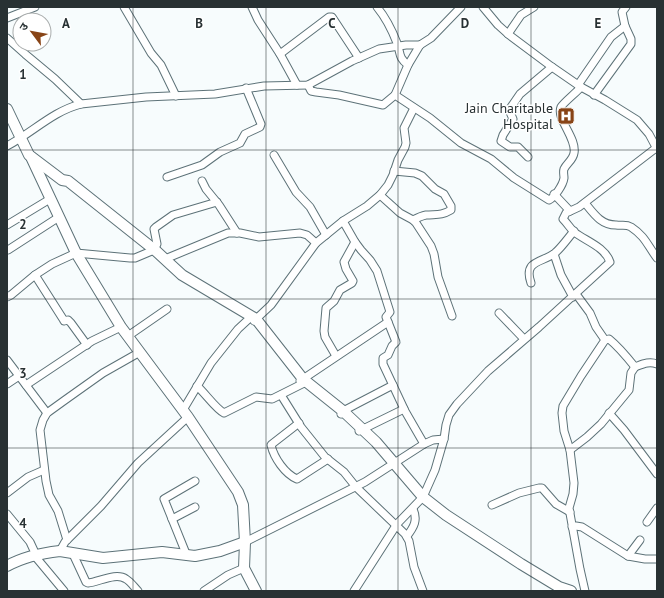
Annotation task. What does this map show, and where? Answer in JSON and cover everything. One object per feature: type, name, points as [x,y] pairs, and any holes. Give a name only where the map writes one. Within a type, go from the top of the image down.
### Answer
[{"type":"street","points":[[7,18],[34,7]]},
{"type":"street","points":[[124,7],[152,54],[161,65],[176,96]]},
{"type":"street","points":[[252,7],[258,20],[280,54],[296,85]]},
{"type":"street","points":[[377,7],[386,18],[398,45],[400,57],[408,65]]},
{"type":"street","points":[[308,85],[311,91],[339,95],[383,105],[395,95],[408,65],[420,45],[430,38],[460,7]]},
{"type":"street","points":[[354,591],[397,524],[422,499],[435,470],[448,420],[457,404],[488,370],[610,262],[606,254],[574,231],[564,219],[566,213],[585,203],[657,149],[655,139],[637,120],[579,86],[552,67],[508,34],[498,25],[483,7]]},
{"type":"street","points":[[508,34],[521,15],[534,7]]},
{"type":"street","points":[[594,95],[631,44],[631,39],[625,26],[622,12],[626,7]]},
{"type":"street","points":[[280,54],[329,17],[332,17],[359,58]]},
{"type":"street","points":[[395,95],[430,118],[461,143],[491,159],[514,178],[549,200],[564,180],[564,169],[574,154],[572,139],[562,119],[561,108],[570,100],[611,37],[625,26]]},
{"type":"street","points":[[7,38],[55,79],[80,104]]},
{"type":"street","points":[[7,146],[58,114],[72,106],[80,104],[132,98],[215,94],[246,88],[278,85],[308,85],[379,49],[398,45],[420,45]]},
{"type":"street","points":[[528,157],[518,147],[510,147],[502,141],[503,134],[513,119],[509,110],[520,94],[552,67]]},
{"type":"street","points":[[167,177],[202,165],[220,152],[240,143],[245,134],[260,127],[246,88]]},
{"type":"street","points":[[60,551],[63,544],[101,506],[138,463],[185,413],[197,386],[211,363],[238,329],[271,305],[316,243],[343,221],[367,206],[380,195],[388,185],[396,163],[406,143],[404,128],[414,108]]},
{"type":"street","points":[[7,110],[22,138],[76,253],[121,327],[185,413],[238,492],[243,505],[245,542],[244,568],[256,591]]},
{"type":"street","points":[[29,155],[62,180],[68,181],[153,251],[187,283],[252,319]]},
{"type":"street","points":[[274,155],[296,192],[310,207],[326,235]]},
{"type":"street","points":[[394,171],[415,173],[422,176],[444,194],[451,206],[451,210],[447,213],[428,215],[413,220]]},
{"type":"street","points":[[202,182],[237,233]]},
{"type":"street","points":[[554,194],[570,211]]},
{"type":"street","points":[[380,195],[400,213],[413,220],[419,226],[431,246],[438,277],[452,316]]},
{"type":"street","points":[[7,225],[50,199]]},
{"type":"street","points":[[8,294],[52,264],[76,253],[135,258],[153,251],[157,244],[154,229],[156,227],[173,215],[217,202]]},
{"type":"street","points":[[585,203],[596,216],[604,222],[610,225],[624,225],[630,227],[645,238],[657,258]]},
{"type":"street","points":[[8,250],[59,217]]},
{"type":"street","points":[[343,221],[355,242],[377,271],[390,312],[386,317],[396,342],[392,346],[388,355],[382,360],[404,408],[424,444]]},
{"type":"street","points":[[531,283],[528,272],[529,269],[542,259],[554,254],[574,231]]},
{"type":"street","points":[[165,258],[222,236],[237,233],[259,236],[300,233],[316,243]]},
{"type":"street","points":[[336,356],[325,337],[324,331],[326,308],[334,301],[340,290],[353,281],[344,262],[355,242]]},
{"type":"street","points":[[153,251],[165,258],[182,275],[252,319],[303,382],[342,412],[376,442],[392,464],[422,499],[444,520],[517,568],[556,591]]},
{"type":"street","points":[[554,254],[562,275],[574,295],[590,313],[596,327],[606,340],[609,339],[626,354],[635,367]]},
{"type":"street","points":[[35,275],[64,321],[68,320],[71,323],[87,345]]},
{"type":"street","points":[[128,336],[167,309]]},
{"type":"street","points":[[499,312],[524,339]]},
{"type":"street","points":[[197,386],[224,413],[256,397],[272,399],[303,382],[336,356],[388,322]]},
{"type":"street","points":[[26,385],[87,345],[121,327]]},
{"type":"street","points":[[585,591],[569,505],[574,494],[574,483],[570,450],[564,431],[562,410],[581,376],[606,340]]},
{"type":"street","points":[[67,540],[58,511],[49,495],[44,470],[40,430],[43,420],[46,413],[103,374],[140,352]]},
{"type":"street","points":[[7,360],[46,413]]},
{"type":"street","points":[[570,450],[587,437],[629,390],[630,378],[635,367],[646,362],[657,364]]},
{"type":"street","points":[[7,384],[19,376]]},
{"type":"street","points":[[342,412],[393,385]]},
{"type":"street","points":[[281,395],[299,423],[325,457],[344,472],[356,487],[397,524],[407,536],[414,567],[423,591]]},
{"type":"street","points":[[361,430],[404,408]]},
{"type":"street","points":[[609,413],[624,430],[657,474]]},
{"type":"street","points":[[299,423],[272,444],[271,446],[276,459],[297,479],[328,459]]},
{"type":"street","points":[[7,566],[35,555],[60,551],[103,558],[162,552],[187,556],[210,554],[245,542],[305,513],[381,473],[392,464],[424,444],[433,440],[444,439]]},
{"type":"street","points":[[7,493],[28,476],[44,470]]},
{"type":"street","points":[[187,556],[164,499],[195,480]]},
{"type":"street","points":[[492,505],[519,493],[542,488],[556,504],[570,512]]},
{"type":"street","points":[[422,499],[509,556],[559,587],[570,591]]},
{"type":"street","points":[[172,519],[195,507]]},
{"type":"street","points":[[647,522],[657,508]]},
{"type":"street","points":[[407,536],[416,522],[415,514],[412,509]]},
{"type":"street","points":[[7,514],[30,542],[35,555],[64,591]]},
{"type":"street","points":[[572,527],[582,527],[628,556],[645,559],[657,559]]},
{"type":"street","points":[[628,556],[640,540]]},
{"type":"street","points":[[73,554],[86,582],[88,583],[114,577],[124,578],[128,580],[138,591]]},
{"type":"street","points":[[204,591],[228,575],[244,568]]},
{"type":"place","name":"Jain Charitable Hospital","points":[[566,116]]}]
